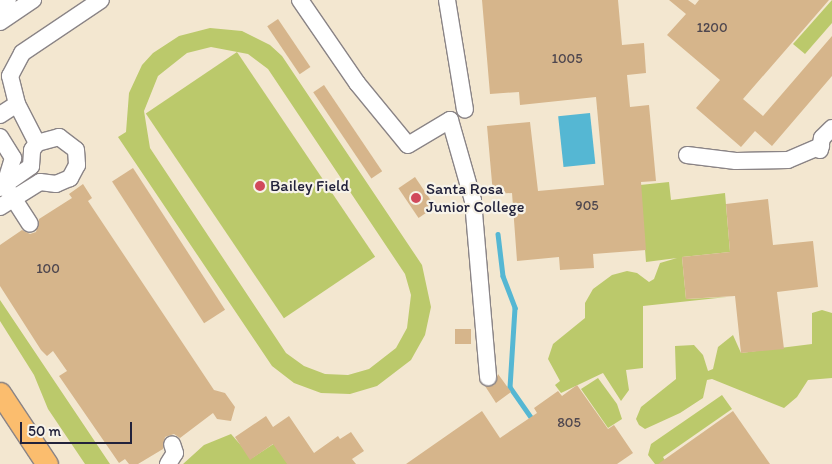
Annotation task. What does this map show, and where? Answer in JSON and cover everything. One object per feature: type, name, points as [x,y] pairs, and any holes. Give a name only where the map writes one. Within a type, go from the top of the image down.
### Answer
[{"type":"main road","points":[[0,393],[48,464]]},
{"type":"lane","points":[[0,22],[8,0]]},
{"type":"lane","points":[[0,22],[33,0]]},
{"type":"lane","points":[[37,144],[17,104],[10,76],[22,53],[101,0]]},
{"type":"lane","points":[[300,0],[357,83],[408,145],[450,120],[476,201],[488,377]]},
{"type":"lane","points":[[446,0],[465,110]]},
{"type":"lane","points":[[0,115],[17,104]]},
{"type":"lane","points":[[687,155],[736,161],[788,160],[821,148],[822,138],[832,128]]},
{"type":"lane","points":[[2,186],[31,166],[32,150],[37,144],[53,136],[66,140],[76,150],[75,172],[64,182],[40,182],[7,203]]},
{"type":"lane","points":[[0,137],[13,158],[2,186],[7,203],[30,224]]},
{"type":"lane","points":[[168,464],[175,453],[172,444]]},
{"type":"green space","points":[[832,0],[832,23],[805,54],[793,44]]},
{"type":"green space","points":[[210,28],[242,31],[270,45],[282,56],[422,265],[431,307],[425,335],[411,360],[377,386],[350,394],[321,393],[294,383],[272,366],[118,137],[126,132],[129,93],[142,65],[153,53],[179,36]],"holes":[[[211,47],[248,54],[268,69],[405,274],[411,295],[407,328],[396,348],[369,369],[348,375],[325,374],[304,366],[286,353],[150,148],[144,111],[158,76],[187,53]]]},
{"type":"green space","name":"Bailey Field","points":[[237,52],[375,257],[284,318],[146,114]]},
{"type":"green space","points":[[669,182],[671,200],[725,193],[730,252],[682,257],[686,299],[727,297],[643,306],[643,368],[626,370],[629,390],[621,401],[603,373],[561,393],[555,385],[560,381],[548,359],[553,344],[585,318],[585,303],[593,289],[612,275],[627,271],[637,273],[649,282],[654,279],[660,263],[677,258],[646,262],[640,185]]},
{"type":"green space","points":[[0,300],[110,464],[85,464],[48,409],[34,375],[0,321]]},
{"type":"green space","points":[[822,310],[832,313],[832,378],[808,380],[797,397],[784,408],[712,379],[707,380],[703,398],[680,413],[645,429],[639,425],[636,419],[641,407],[676,379],[675,346],[694,345],[703,355],[708,371],[713,369],[718,347],[733,335],[741,353],[812,344],[812,313]]},
{"type":"green space","points":[[598,378],[617,404],[622,419],[608,428],[581,389]]},
{"type":"green space","points":[[722,395],[732,409],[663,457],[667,464],[655,464],[648,455],[651,444]]},
{"type":"green space","points":[[231,434],[252,458],[275,443],[289,464],[183,464],[204,445]]},
{"type":"water","points":[[590,113],[595,164],[564,167],[558,116]]},
{"type":"building","points":[[482,0],[618,0],[622,45],[644,43],[646,73],[627,75],[630,107],[649,105],[656,181],[641,182],[646,250],[593,254],[594,268],[560,270],[559,257],[517,261],[512,193],[493,194],[487,126],[530,122],[538,191],[604,185],[596,97],[520,105],[519,92],[490,94]]},
{"type":"building","points":[[669,0],[688,0],[695,5],[699,0],[829,0],[743,99],[763,116],[832,36],[832,76],[772,146],[755,131],[741,147],[696,108],[720,80],[667,35],[686,14]]},
{"type":"building","points":[[278,19],[310,67],[300,74],[267,26]]},
{"type":"building","points":[[324,85],[382,171],[371,178],[313,92]]},
{"type":"building","points":[[133,168],[225,310],[204,323],[112,182]]},
{"type":"building","points":[[415,177],[435,207],[419,218],[398,188]]},
{"type":"building","points":[[83,184],[92,198],[88,201],[214,390],[225,393],[235,407],[231,421],[217,419],[213,413],[180,438],[174,434],[165,437],[163,449],[138,464],[129,464],[125,459],[119,463],[59,376],[67,371],[53,351],[47,356],[41,350],[0,286],[0,245],[22,230],[30,234],[36,232],[39,219],[72,198],[69,194]]},
{"type":"building","points":[[768,199],[773,245],[813,241],[818,287],[777,292],[784,349],[741,353],[735,296],[686,299],[682,257],[730,252],[726,204]]},
{"type":"building","points":[[455,329],[471,329],[471,344],[455,344]]},
{"type":"building","points":[[498,374],[511,392],[496,403],[485,386],[494,385]]},
{"type":"building","points":[[577,385],[608,429],[614,425],[633,453],[617,464],[406,464],[482,411],[500,438],[537,413],[534,408],[558,391],[562,396]]},
{"type":"building","points":[[733,411],[770,464],[658,464]]},
{"type":"building","points":[[266,416],[273,427],[289,416],[314,453],[338,436],[340,439],[351,432],[364,451],[352,459],[356,464],[287,464],[273,444],[250,460],[235,437]]},
{"type":"waterway","points":[[498,234],[503,276],[515,308],[510,387],[533,420]]},
{"type":"place","name":"Bailey Field","points":[[260,186]]},
{"type":"place","name":"Santa Rosa Junior College","points":[[416,198]]}]
